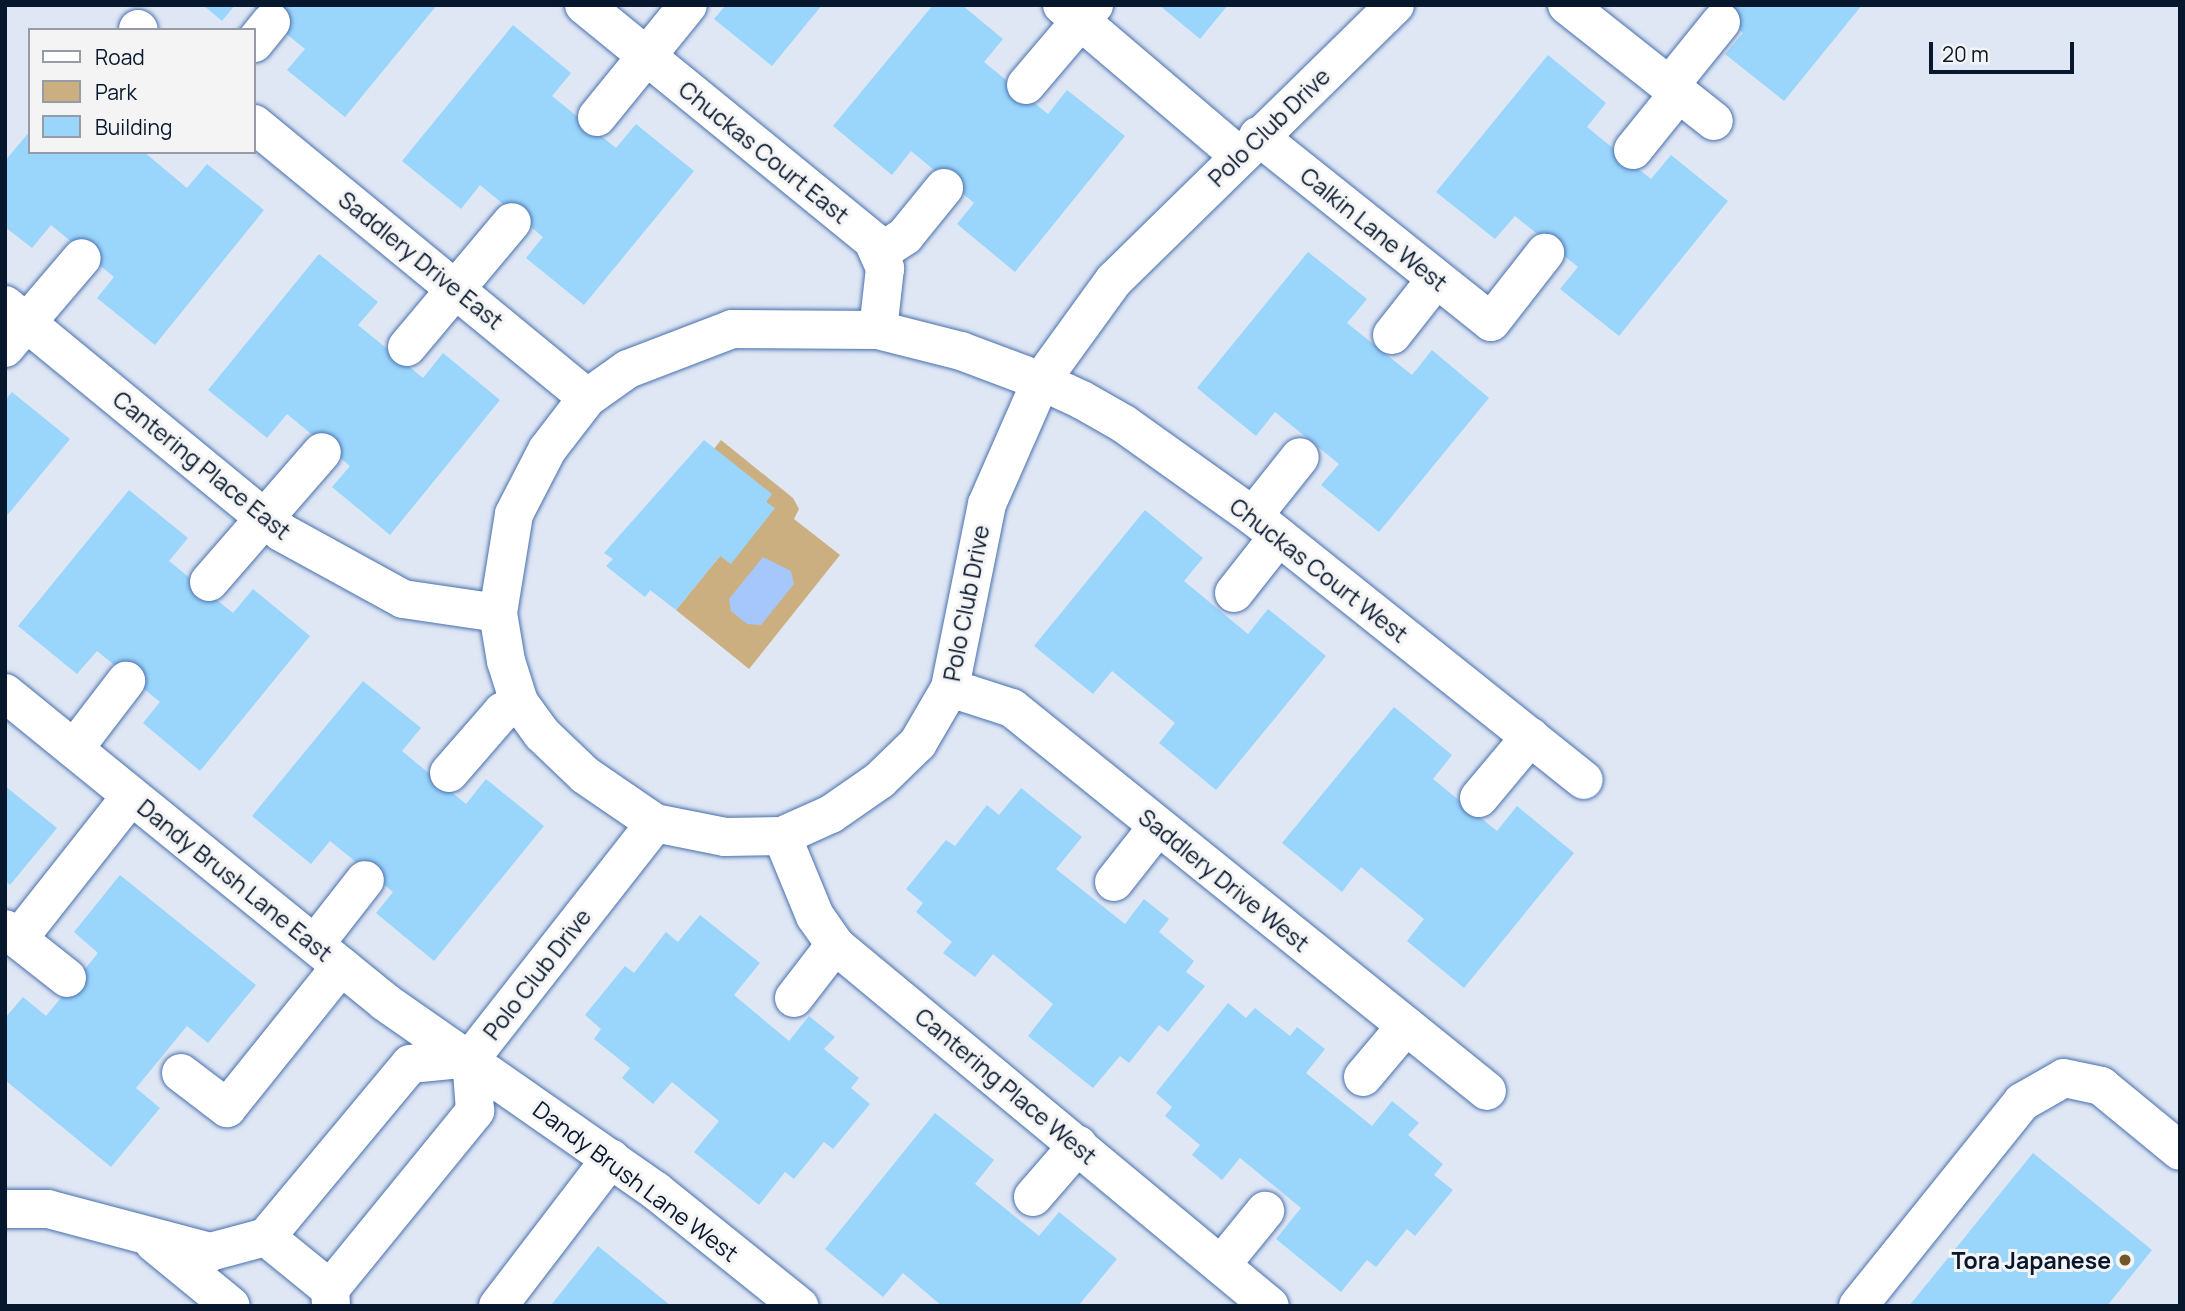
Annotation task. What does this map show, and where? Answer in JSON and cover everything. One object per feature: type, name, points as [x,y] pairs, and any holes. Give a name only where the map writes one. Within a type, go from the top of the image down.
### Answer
[{"type":"street","name":"Chuckas Court East","points":[[584,5],[873,241],[879,253]]},
{"type":"street","points":[[597,117],[688,5]]},
{"type":"street","name":"Polo Club Drive","points":[[1041,382],[961,351],[878,330],[732,328],[628,369],[587,398],[523,492],[502,563],[498,613],[519,702],[585,775],[655,823],[725,837],[782,836],[831,814],[880,780],[918,743],[950,688],[987,505],[1041,382],[1114,280],[1248,145],[1395,5]]},
{"type":"street","points":[[1567,5],[1714,121]]},
{"type":"street","points":[[1026,85],[1079,10]]},
{"type":"street","name":"Calkin Lane West","points":[[1079,10],[1248,145],[1436,279],[1491,322],[1545,253]]},
{"type":"street","points":[[1633,150],[1721,22]]},
{"type":"street","name":"Saddlery Drive East","points":[[256,126],[587,398]]},
{"type":"street","points":[[878,330],[885,268],[879,253],[905,236],[944,188]]},
{"type":"street","points":[[407,347],[512,222]]},
{"type":"street","points":[[12,325],[82,258]]},
{"type":"street","points":[[1392,335],[1436,279]]},
{"type":"street","name":"Cantering Place East","points":[[12,325],[264,518],[403,599],[498,613]]},
{"type":"street","name":"Chuckas Court West","points":[[1041,382],[1124,424],[1266,527],[1584,780]]},
{"type":"street","points":[[209,582],[322,452]]},
{"type":"street","points":[[1234,593],[1300,457]]},
{"type":"street","points":[[74,749],[126,681]]},
{"type":"street","name":"Saddlery Drive West","points":[[950,688],[1012,708],[1487,1091]]},
{"type":"street","name":"Dandy Brush Lane East","points":[[5,693],[328,955],[471,1058]]},
{"type":"street","points":[[449,774],[502,712],[519,702]]},
{"type":"street","points":[[1479,798],[1530,737]]},
{"type":"street","points":[[67,978],[12,934],[131,796]]},
{"type":"street","name":"Polo Club Drive","points":[[471,1058],[410,1064],[267,1237],[330,1297],[475,1111],[471,1058],[655,823]]},
{"type":"street","points":[[1114,881],[1158,826]]},
{"type":"street","name":"Cantering Place West","points":[[782,836],[815,916],[835,945],[1270,1306]]},
{"type":"street","points":[[181,1073],[228,1108],[328,955],[365,880]]},
{"type":"street","points":[[794,998],[835,945]]},
{"type":"street","points":[[1363,1077],[1406,1026]]},
{"type":"street","name":"Dandy Brush Lane West","points":[[471,1058],[611,1158],[799,1306]]},
{"type":"street","points":[[1858,1306],[2022,1102],[2064,1078],[2101,1086],[2180,1151]]},
{"type":"street","points":[[1034,1197],[1077,1145]]},
{"type":"street","points":[[498,1306],[611,1158]]},
{"type":"street","points":[[5,1209],[48,1209],[151,1241],[210,1252],[267,1237]]},
{"type":"street","points":[[1222,1265],[1265,1212]]},
{"type":"street","points":[[151,1241],[231,1306]]},
{"type":"green space","points":[[721,440],[793,498],[799,509],[794,519],[840,555],[749,669],[676,610],[720,556],[774,509],[766,502],[771,494],[714,449]]},
{"type":"water","points":[[763,557],[791,571],[794,584],[761,625],[747,624],[731,611],[729,599]]},
{"type":"building","points":[[203,5],[235,5],[222,21]]},
{"type":"building","points":[[251,5],[437,5],[345,117],[287,70],[305,49]]},
{"type":"building","points":[[726,5],[822,5],[772,66],[714,19]]},
{"type":"building","points":[[933,5],[962,5],[1003,39],[984,62],[1048,114],[1067,90],[1125,136],[1015,272],[957,224],[974,203],[911,151],[892,175],[833,126]]},
{"type":"building","points":[[1159,5],[1228,5],[1200,39]]},
{"type":"building","points":[[1709,5],[1862,5],[1784,101],[1725,54],[1743,33]]},
{"type":"building","points":[[513,25],[571,73],[552,96],[616,148],[636,124],[694,171],[584,305],[526,258],[543,237],[480,185],[461,209],[402,161]]},
{"type":"building","points":[[1548,55],[1606,103],[1587,127],[1651,179],[1671,155],[1728,201],[1619,336],[1560,289],[1578,267],[1515,216],[1495,239],[1436,192]]},
{"type":"building","points":[[28,133],[28,154],[146,154],[187,188],[207,164],[264,210],[155,345],[97,298],[114,277],[51,225],[32,248],[5,227],[5,161]]},
{"type":"building","points":[[1308,252],[1367,299],[1347,323],[1412,375],[1432,350],[1489,398],[1379,532],[1321,485],[1339,464],[1275,412],[1256,436],[1197,388]]},
{"type":"building","points":[[319,254],[378,302],[358,325],[423,378],[443,353],[500,400],[390,535],[332,487],[350,466],[287,414],[267,438],[208,390]]},
{"type":"building","points":[[12,392],[70,439],[5,518],[5,400]]},
{"type":"building","points":[[704,440],[772,494],[766,502],[775,508],[731,564],[720,556],[676,610],[650,590],[645,597],[606,566],[613,559],[604,553]]},
{"type":"building","points":[[129,490],[188,538],[169,561],[233,613],[253,589],[310,636],[200,771],[143,723],[160,702],[97,651],[77,674],[18,626]]},
{"type":"building","points":[[1145,510],[1203,558],[1184,581],[1248,634],[1268,609],[1326,656],[1216,790],[1159,743],[1175,723],[1112,671],[1093,694],[1034,646]]},
{"type":"building","points":[[363,681],[421,728],[402,751],[466,804],[486,779],[544,826],[434,961],[376,913],[393,892],[330,841],[311,864],[252,816]]},
{"type":"building","points":[[1394,707],[1452,755],[1433,779],[1497,831],[1517,806],[1574,853],[1464,988],[1407,941],[1424,919],[1361,867],[1342,892],[1282,843]]},
{"type":"building","points":[[5,786],[57,828],[10,885],[5,881]]},
{"type":"building","points":[[1021,788],[1082,837],[1056,869],[1125,924],[1144,899],[1169,919],[1159,932],[1194,961],[1186,972],[1205,986],[1168,1032],[1159,1025],[1129,1063],[1120,1056],[1093,1088],[1028,1036],[1053,1004],[993,954],[975,977],[943,953],[952,942],[916,912],[923,903],[906,889],[946,840],[955,846],[987,805],[999,815]]},
{"type":"building","points":[[120,875],[256,985],[208,1043],[187,1026],[136,1088],[160,1108],[111,1167],[5,1080],[5,1018],[23,997],[46,1016],[98,953],[74,932]]},
{"type":"building","points":[[700,915],[760,963],[734,995],[789,1041],[809,1016],[835,1037],[824,1049],[859,1078],[851,1088],[870,1104],[833,1149],[824,1142],[794,1179],[785,1172],[759,1205],[694,1152],[719,1121],[672,1082],[653,1104],[622,1078],[630,1068],[594,1039],[601,1029],[585,1015],[625,966],[634,973],[666,932],[678,942]]},
{"type":"building","points":[[1228,1003],[1246,1018],[1255,1008],[1290,1036],[1297,1027],[1325,1049],[1306,1073],[1372,1126],[1392,1101],[1419,1123],[1408,1135],[1443,1164],[1434,1175],[1453,1190],[1415,1236],[1407,1229],[1376,1267],[1367,1260],[1341,1292],[1276,1239],[1301,1208],[1240,1158],[1222,1180],[1192,1155],[1200,1145],[1165,1116],[1172,1107],[1156,1093]]},
{"type":"building","points":[[935,1113],[994,1160],[975,1184],[1039,1236],[1059,1212],[1117,1259],[1078,1306],[942,1306],[903,1273],[883,1297],[825,1249]]},
{"type":"building","points":[[2033,1153],[2152,1250],[2107,1306],[1909,1306]]},
{"type":"building","points":[[598,1246],[671,1306],[552,1304]]},
{"type":"place","name":"Tora Japanese","points":[[2125,1260]]}]
